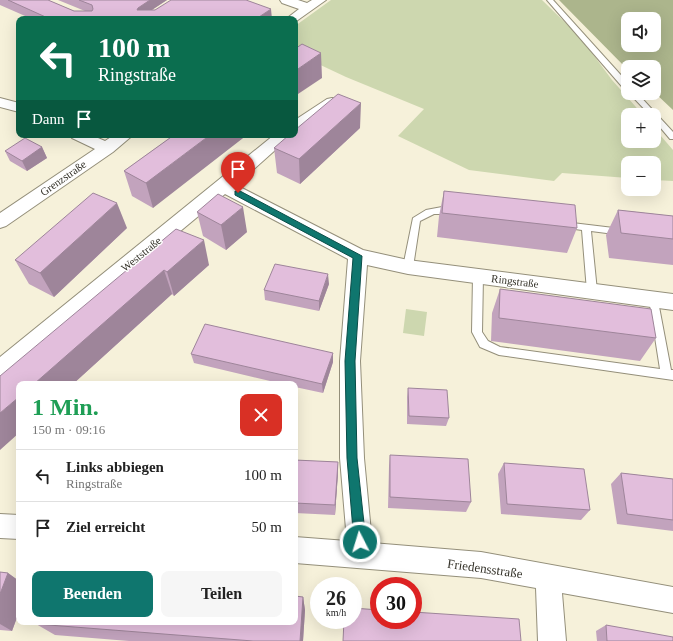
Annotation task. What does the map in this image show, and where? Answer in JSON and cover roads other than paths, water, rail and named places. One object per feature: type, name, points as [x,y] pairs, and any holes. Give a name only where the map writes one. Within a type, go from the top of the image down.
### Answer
[{"type":"street","points":[[286,0],[308,8]]},
{"type":"street","points":[[296,16],[320,0]]},
{"type":"street","points":[[8,105],[16,98]]},
{"type":"street","points":[[298,126],[332,102]]},
{"type":"street","points":[[85,138],[107,148]]},
{"type":"street","name":"Grenzstraße","points":[[0,222],[121,138]]},
{"type":"street","name":"Weststraße","points":[[0,369],[224,186],[278,138]]},
{"type":"street","name":"Ringstraße","points":[[224,186],[358,256],[408,267],[673,302]]},
{"type":"street","points":[[358,256],[350,361],[352,458],[361,556]]},
{"type":"street","points":[[0,526],[16,527]]},
{"type":"street","name":"Friedensstraße","points":[[298,550],[481,565],[673,600]]},
{"type":"street","points":[[548,577],[552,641]]},
{"type":"lane","points":[[550,0],[621,80]]},
{"type":"lane","points":[[640,100],[647,108]]},
{"type":"lane","points":[[661,123],[673,137]]},
{"type":"lane","points":[[408,267],[416,220],[426,212],[443,210],[459,212]]},
{"type":"lane","points":[[554,224],[633,233]]},
{"type":"lane","points":[[586,228],[592,291]]},
{"type":"lane","points":[[478,276],[477,332],[484,344],[498,351],[670,375],[654,299]]}]
